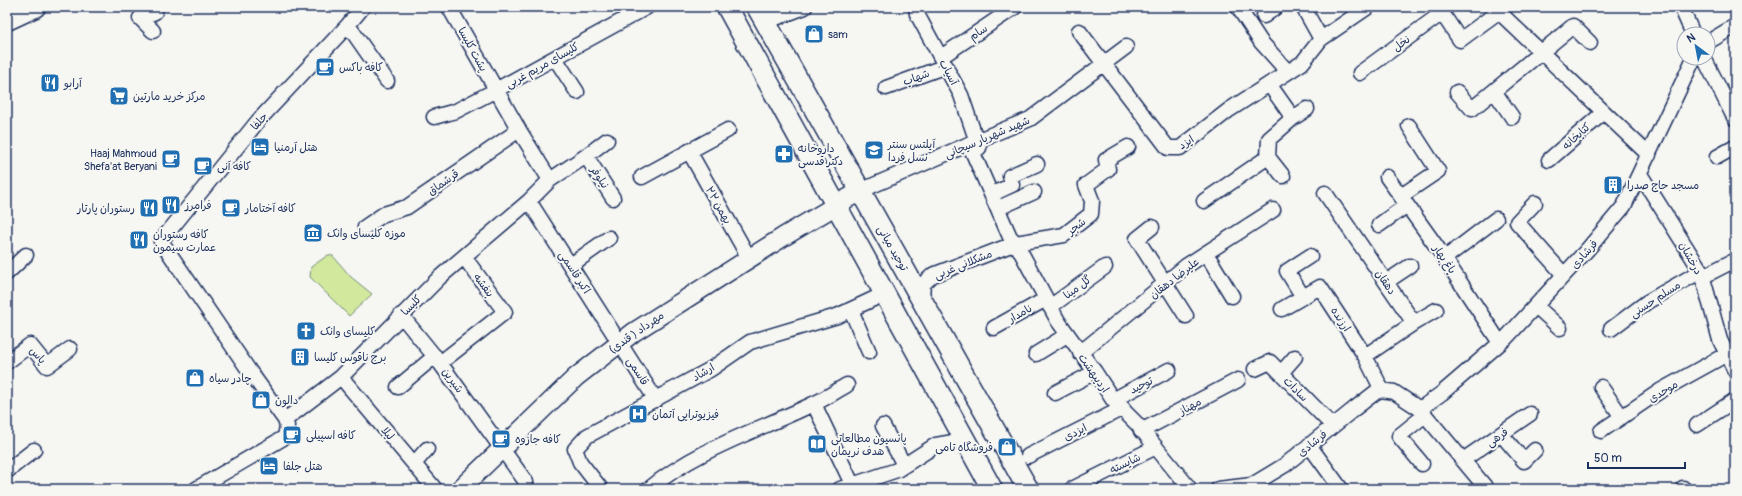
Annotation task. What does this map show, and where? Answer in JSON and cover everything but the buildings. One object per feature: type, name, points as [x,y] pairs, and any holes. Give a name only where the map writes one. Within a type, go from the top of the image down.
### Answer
[{"type":"main road","points":[[10,14],[35,7]]},
{"type":"main road","points":[[727,7],[992,489]]},
{"type":"main road","name":"توحید میانی","points":[[761,15],[860,191],[922,297],[1028,489]]},
{"type":"street","points":[[153,7],[155,12],[140,18],[153,31]]},
{"type":"street","name":"جلفا","points":[[285,420],[222,332],[161,241],[258,121],[348,25],[362,7]]},
{"type":"street","name":"پشت کلیسا","points":[[449,7],[496,90]]},
{"type":"street","name":"کلیسای مریم غربی","points":[[434,117],[456,111],[647,7]]},
{"type":"street","points":[[761,15],[805,7]]},
{"type":"street","name":"آسیاب","points":[[916,7],[917,14],[961,94],[972,142]]},
{"type":"street","name":"سام","points":[[943,62],[1015,7]]},
{"type":"street","points":[[1238,7],[1261,42],[1288,72]]},
{"type":"street","points":[[1264,16],[1276,7]]},
{"type":"street","points":[[1303,7],[1321,39]]},
{"type":"street","name":"ایزد","points":[[1104,64],[1168,148],[1180,148],[1229,110],[1302,63],[1321,39],[1368,7]]},
{"type":"street","points":[[1681,7],[1689,26]]},
{"type":"street","points":[[1440,10],[1460,40],[1502,10],[1542,53],[1649,155]]},
{"type":"street","name":"نخل","points":[[1360,73],[1440,10]]},
{"type":"street","points":[[348,25],[386,81]]},
{"type":"street","points":[[1457,92],[1472,109],[1574,26],[1590,43]]},
{"type":"street","points":[[1716,37],[1735,26]]},
{"type":"street","points":[[1079,31],[1104,64]]},
{"type":"street","name":"شهید شهریار سیچانی","points":[[860,191],[972,142],[1030,119],[1126,48]]},
{"type":"street","points":[[555,58],[576,92]]},
{"type":"street","name":"شهاب","points":[[886,88],[943,62]]},
{"type":"street","name":"فرشادی","points":[[1422,464],[1399,436],[1442,393],[1500,343],[1587,250],[1624,206],[1690,66]]},
{"type":"street","points":[[1708,66],[1735,119]]},
{"type":"street","points":[[1269,84],[1293,118]]},
{"type":"street","points":[[496,90],[518,130],[550,180]]},
{"type":"street","points":[[1494,91],[1512,117]]},
{"type":"street","points":[[1283,176],[1268,157],[1269,139],[1293,118],[1307,109]]},
{"type":"street","name":"کتابخانه","points":[[1549,160],[1604,112]]},
{"type":"street","points":[[1378,225],[1438,171],[1409,126]]},
{"type":"street","name":"قرشماق","points":[[365,227],[384,214],[407,207],[518,130]]},
{"type":"street","points":[[642,177],[728,130]]},
{"type":"street","name":"نیلوفر","points":[[550,180],[607,140]]},
{"type":"street","name":"اردیبهشت","points":[[972,142],[997,192],[1015,235],[1016,243]]},
{"type":"street","name":"اردیبهشت","points":[[972,142],[1010,237],[1016,243],[1067,335],[1096,372],[1118,404],[1156,447],[1190,489]]},
{"type":"street","points":[[1717,157],[1735,146]]},
{"type":"street","name":"شجر","points":[[1016,243],[1065,235],[1090,215],[1092,201],[1086,184],[1108,169],[1106,160],[1128,147]]},
{"type":"street","name":"۲۲ بهمن","points":[[689,151],[749,258]]},
{"type":"street","name":"نیلوفر","points":[[586,156],[613,198]]},
{"type":"street","points":[[1204,201],[1268,157]]},
{"type":"street","points":[[997,192],[1012,185],[1010,176],[1037,164]]},
{"type":"street","name":"درخشان","points":[[1640,174],[1701,274],[1720,340],[1735,371]]},
{"type":"street","name":"باغ بهار","points":[[1387,177],[1445,258],[1500,343]]},
{"type":"street","name":"کلیسا","points":[[285,420],[341,377],[440,277],[529,202],[550,180]]},
{"type":"street","name":"مهرداد ( قندی)","points":[[460,489],[576,377],[621,342],[749,258],[860,191]]},
{"type":"street","points":[[1003,206],[1034,192]]},
{"type":"street","name":"دهقان","points":[[1325,193],[1414,323]]},
{"type":"street","name":"اکبر قاسمی","points":[[529,202],[621,342]]},
{"type":"street","points":[[1535,203],[1517,222],[1564,275]]},
{"type":"street","name":"علیرضا دهقان","points":[[1080,353],[1186,266],[1273,210]]},
{"type":"street","points":[[1445,258],[1496,219]]},
{"type":"street","points":[[1152,227],[1136,239],[1186,316]]},
{"type":"street","points":[[571,265],[609,238]]},
{"type":"street","name":"مشکلانی غربی","points":[[922,297],[924,284],[933,275],[1016,243]]},
{"type":"street","points":[[1206,253],[1232,296]]},
{"type":"street","points":[[7,273],[26,255]]},
{"type":"street","points":[[1303,297],[1287,271],[1310,256]]},
{"type":"street","name":"بنفشه","points":[[437,359],[505,312],[464,257]]},
{"type":"street","name":"مسلم حسنی","points":[[1611,330],[1647,302],[1701,274],[1735,260]]},
{"type":"street","points":[[1386,282],[1410,266]]},
{"type":"street","name":"گل مینا","points":[[1048,303],[1105,267]]},
{"type":"street","name":"ارزنده","points":[[1282,309],[1320,287],[1365,356],[1382,390]]},
{"type":"street","name":"ارشاد","points":[[601,489],[580,462],[575,449],[587,436],[711,369],[750,342],[851,310],[884,294]]},
{"type":"street","name":"نامدار","points":[[994,328],[1048,303]]},
{"type":"street","points":[[1536,306],[1560,328]]},
{"type":"street","points":[[851,310],[869,352]]},
{"type":"street","points":[[1365,356],[1436,310]]},
{"type":"street","name":"شیرین","points":[[401,315],[437,359],[526,482]]},
{"type":"street","points":[[1036,354],[1067,335]]},
{"type":"street","name":"قاسمی","points":[[621,342],[656,400]]},
{"type":"street","name":"پاس","points":[[7,362],[30,345],[47,366],[70,349]]},
{"type":"street","name":"موحدی","points":[[1601,431],[1660,391],[1727,354]]},
{"type":"street","points":[[1281,373],[1295,357]]},
{"type":"street","points":[[398,387],[437,359]]},
{"type":"street","name":"سادات","points":[[1255,369],[1270,362],[1333,426]]},
{"type":"street","name":"توحید","points":[[1118,404],[1169,370]]},
{"type":"street","points":[[1055,393],[1096,372]]},
{"type":"street","name":"لیلا","points":[[341,377],[435,489]]},
{"type":"street","name":"مهناز","points":[[1141,431],[1238,380]]},
{"type":"street","points":[[649,489],[665,476],[708,450],[814,404],[847,385]]},
{"type":"street","points":[[1601,386],[1622,416]]},
{"type":"street","points":[[1382,390],[1394,392],[1422,412],[1487,489]]},
{"type":"street","name":"فرشادی","points":[[1218,489],[1253,487],[1285,465],[1376,392],[1382,390]]},
{"type":"street","points":[[1697,424],[1735,400]]},
{"type":"street","points":[[814,404],[846,487],[896,470],[936,445],[965,440]]},
{"type":"street","name":"ایزدی","points":[[1028,456],[1118,404]]},
{"type":"street","name":"فرهی","points":[[1464,460],[1530,414]]},
{"type":"street","points":[[203,487],[284,437],[287,426],[285,420]]},
{"type":"street","points":[[883,426],[904,465]]},
{"type":"street","points":[[1501,434],[1524,461],[1535,450]]},
{"type":"street","points":[[1309,445],[1341,489]]},
{"type":"street","name":"شایسته","points":[[1072,489],[1156,447]]},
{"type":"street","points":[[414,464],[427,449]]},
{"type":"street","points":[[7,471],[34,450]]},
{"type":"green space","points":[[328,255],[333,256],[351,277],[372,294],[349,316],[310,277],[311,267]]},
{"type":"place","name":"sam","points":[[814,34]]},
{"type":"place","name":"کافه باکس","points":[[325,67]]},
{"type":"place","name":"آرابو","points":[[50,83]]},
{"type":"place","name":"مرکز خرید مارتین","points":[[119,96]]},
{"type":"place","name":"هتل آرمنیا","points":[[260,147]]},
{"type":"place","name":"آیلتس سنتر نسل فردا","points":[[874,150]]},
{"type":"place","name":"داروخانه دکتر قدسی","points":[[784,154]]},
{"type":"place","name":"Haaj Mahmoud Shefa'at Beryani","points":[[171,159]]},
{"type":"place","name":"کافه آنی","points":[[203,166]]},
{"type":"place","name":"مسجد حاج صدرا","points":[[1613,185]]},
{"type":"place","name":"فرامرز","points":[[171,205]]},
{"type":"place","name":"رستوران پارتار","points":[[149,208]]},
{"type":"place","name":"کافه آختامار","points":[[231,208]]},
{"type":"place","name":"موزه کلیسای وانک","points":[[313,233]]},
{"type":"place","name":"کافه رستوران عمارت سیمون","points":[[139,240]]},
{"type":"place","name":"کلیسای وانک","points":[[306,331]]},
{"type":"place","name":"برج ناقوس کلیسا","points":[[300,357]]},
{"type":"place","name":"چادر سیاه","points":[[195,378]]},
{"type":"place","name":"دالون","points":[[261,400]]},
{"type":"place","name":"فیزیوتراپی آتمان","points":[[638,414]]},
{"type":"place","name":"کافه اسپیلی","points":[[292,435]]},
{"type":"place","name":"کافه جازوه","points":[[501,439]]},
{"type":"place","name":"پانسیون مطالعاتی هدف نریمان","points":[[817,444]]},
{"type":"place","name":"فروشگاه تامی","points":[[1007,447]]},
{"type":"place","name":"هتل جلفا","points":[[269,466]]}]
